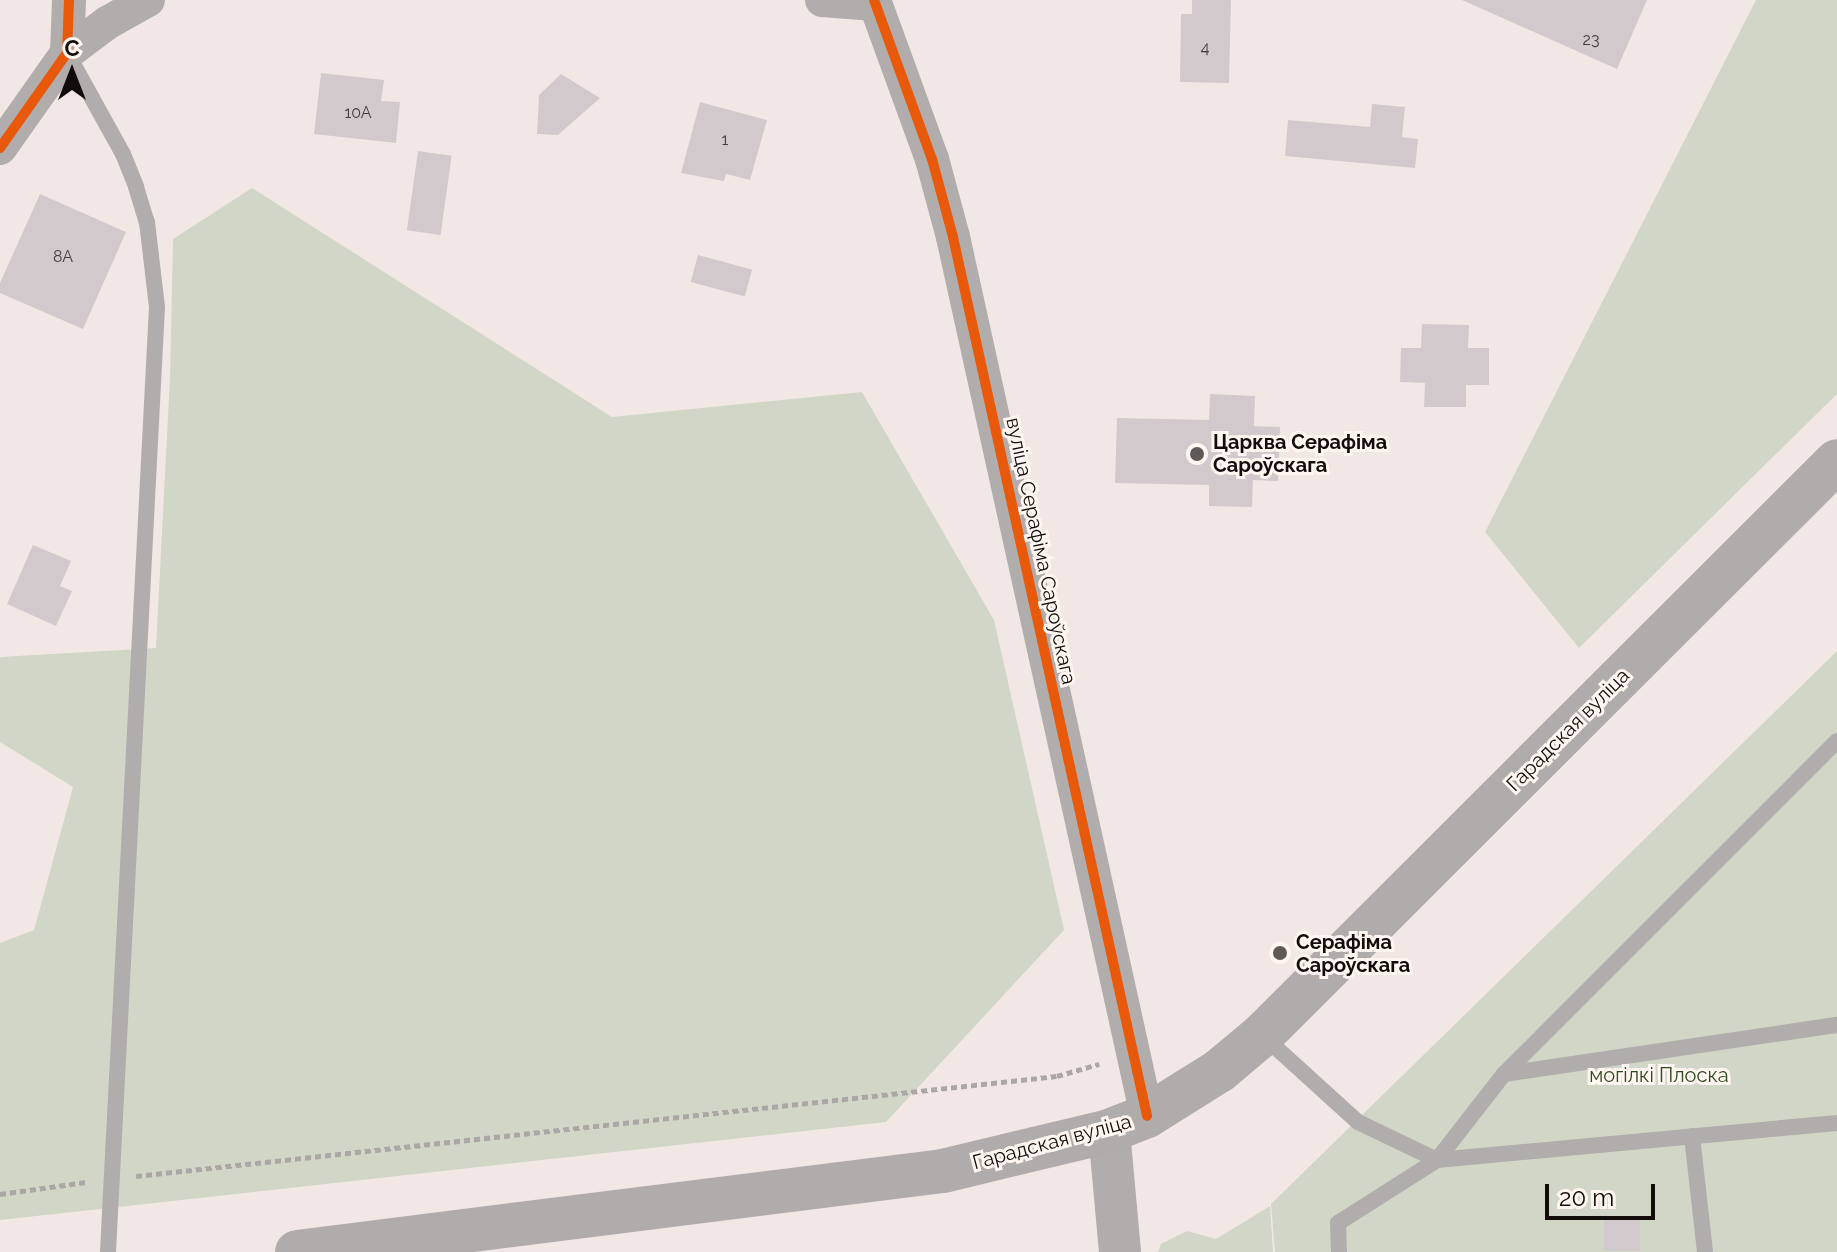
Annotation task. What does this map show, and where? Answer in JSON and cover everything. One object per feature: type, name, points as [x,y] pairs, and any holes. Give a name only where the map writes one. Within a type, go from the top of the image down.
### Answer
[{"type":"main road","name":"Гарадская вуліца","points":[[297,1252],[943,1171],[1128,1124],[1219,1071],[1262,1035],[1837,461]]},
{"type":"street","points":[[67,53],[69,0]]},
{"type":"street","points":[[0,148],[67,53],[107,23],[148,0]]},
{"type":"street","points":[[822,0],[875,2]]},
{"type":"street","name":"вуліца Серафіма Сароўскага","points":[[875,2],[932,159],[953,237],[1133,1054],[1128,1124]]},
{"type":"street","points":[[1120,1252],[1128,1124]]},
{"type":"lane","points":[[67,53],[123,154],[136,187],[154,262],[157,307],[109,1179],[108,1252]]},
{"type":"lane","points":[[1339,1252],[1338,1223],[1437,1160],[1504,1074],[1837,741]]},
{"type":"lane","points":[[1504,1074],[1837,1025]]},
{"type":"lane","points":[[1262,1035],[1358,1122],[1437,1160],[1837,1123]]},
{"type":"lane","points":[[1692,1136],[1705,1252]]},
{"type":"path","points":[[0,1194],[109,1179],[1057,1076],[1133,1054]]},
{"type":"green space","points":[[1756,0],[1837,0],[1837,394],[1579,648],[1485,532]]},
{"type":"green space","points":[[252,188],[612,417],[862,392],[994,620],[1064,930],[886,1122],[0,1220],[0,943],[34,930],[73,787],[0,742],[0,657],[156,648],[170,378],[173,239]]},
{"type":"green space","name":"могілкі Плоска","points":[[1837,651],[1837,1252],[1275,1252],[1271,1204]]},
{"type":"green space","points":[[1270,1206],[1273,1252],[1158,1252],[1161,1244],[1187,1231],[1216,1239]]},
{"type":"building","points":[[1192,0],[1231,0],[1229,83],[1180,82],[1181,14],[1192,14]]},
{"type":"building","points":[[1462,0],[1647,0],[1617,69]]},
{"type":"building","points":[[321,73],[384,80],[381,101],[400,102],[396,143],[314,134]]},
{"type":"building","points":[[561,74],[600,98],[558,135],[537,134],[539,95]]},
{"type":"building","points":[[700,102],[767,120],[750,180],[726,174],[724,181],[681,173]]},
{"type":"building","points":[[1372,104],[1405,107],[1402,137],[1418,139],[1415,168],[1285,156],[1288,120],[1370,127]]},
{"type":"building","points":[[418,151],[452,156],[441,235],[407,230]]},
{"type":"building","points":[[40,194],[126,232],[83,329],[0,293],[0,283]]},
{"type":"building","points":[[698,255],[752,269],[745,297],[691,282]]},
{"type":"building","points":[[1422,324],[1469,325],[1468,348],[1489,348],[1489,385],[1466,385],[1466,407],[1424,407],[1425,383],[1400,382],[1401,348],[1421,348]]},
{"type":"building","name":"Царква Серафіма Сароўскага","points":[[1210,394],[1255,396],[1254,426],[1280,427],[1278,481],[1253,480],[1252,507],[1209,506],[1209,485],[1115,483],[1117,418],[1209,420]]},
{"type":"building","points":[[33,545],[71,561],[60,586],[72,591],[56,626],[7,604]]},
{"type":"building","points":[[1604,1220],[1640,1220],[1640,1251],[1604,1251]]},
{"type":"cycle path","points":[[0,148],[67,53],[69,0]]},
{"type":"cycle path","points":[[874,0],[932,159],[953,237],[1147,1116]]},
{"type":"place","name":"Царква Серафіма Сароўскага","points":[[1197,454]]},
{"type":"place","name":"Серафіма Сароўскага","points":[[1280,953]]}]
